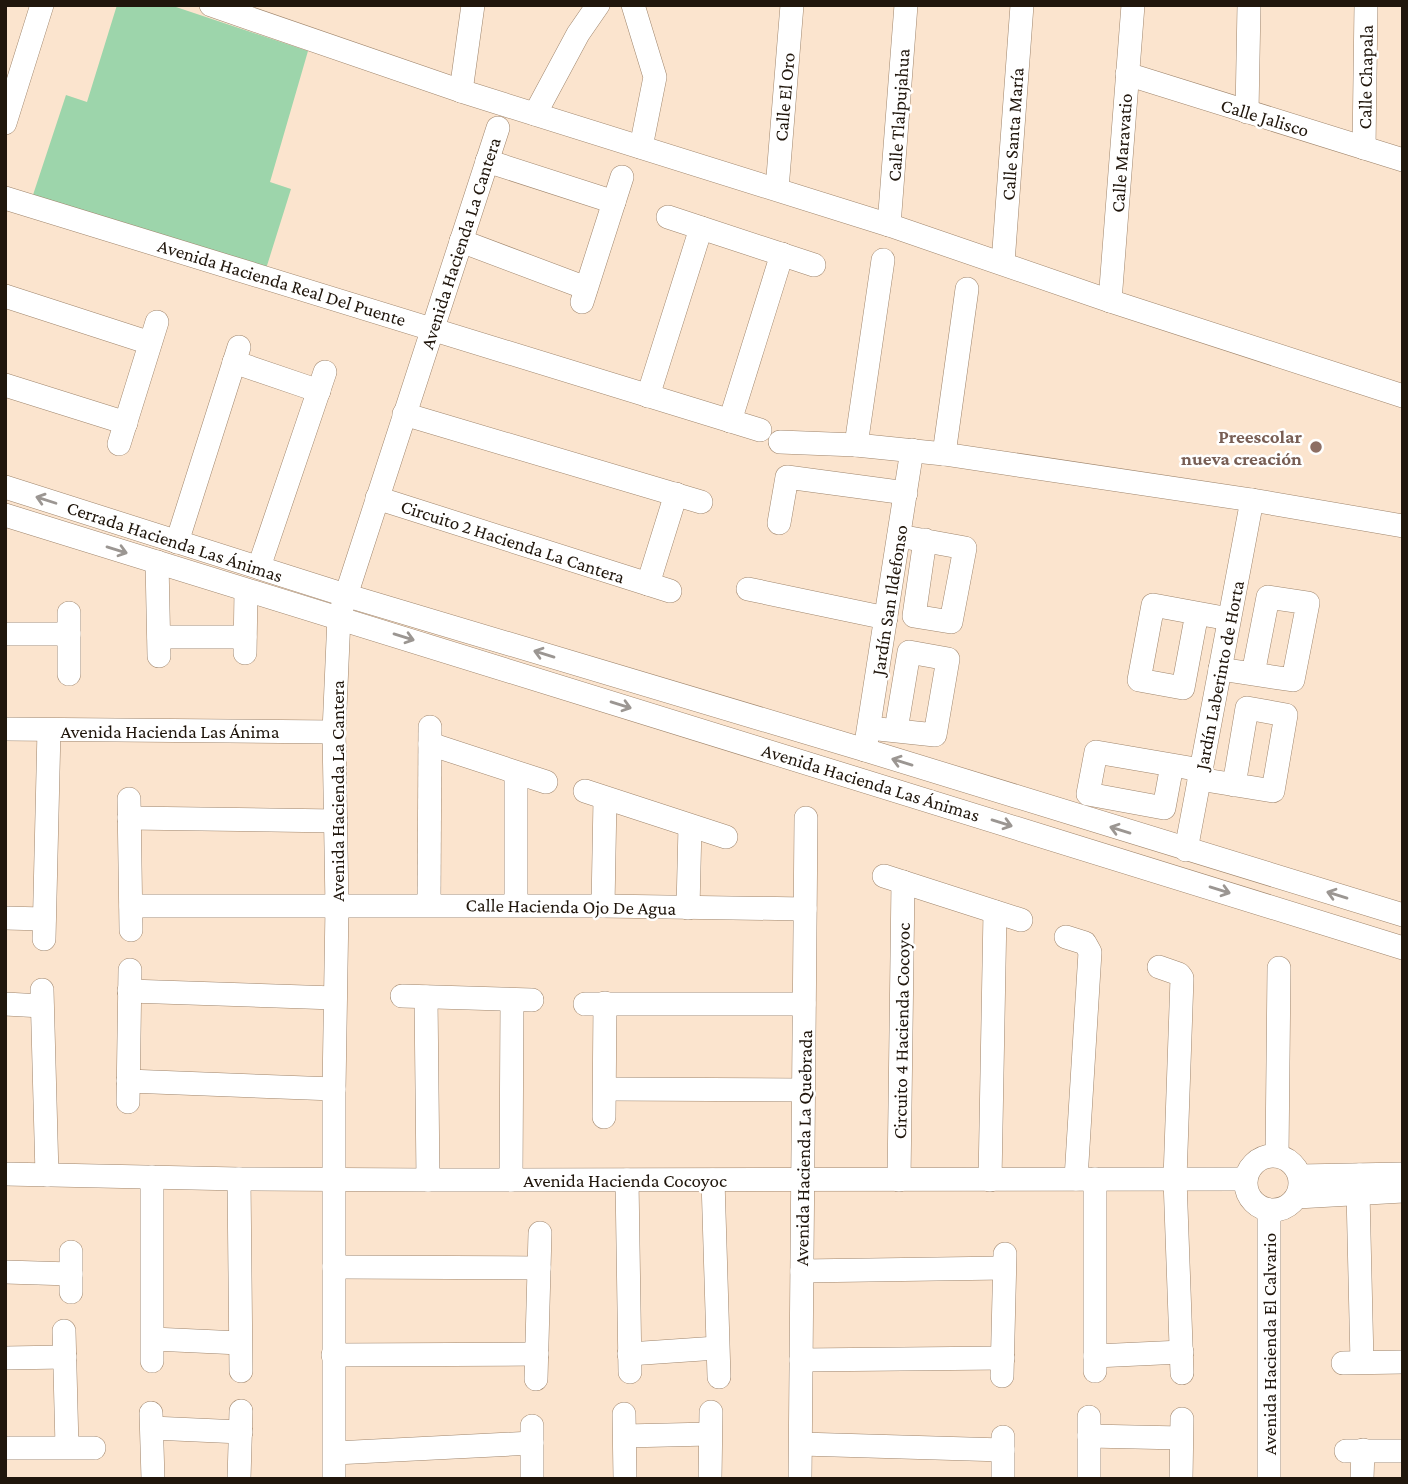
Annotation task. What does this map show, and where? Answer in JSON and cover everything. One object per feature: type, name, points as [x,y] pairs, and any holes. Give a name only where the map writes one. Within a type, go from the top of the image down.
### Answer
[{"type":"street","points":[[5,123],[42,5]]},
{"type":"street","points":[[211,5],[461,91],[889,225],[1111,302],[1403,396]]},
{"type":"street","points":[[461,91],[474,5]]},
{"type":"street","points":[[535,114],[578,34],[598,5]]},
{"type":"street","points":[[633,5],[655,77],[641,147]]},
{"type":"street","name":"Calle El Oro","points":[[777,189],[792,5]]},
{"type":"street","name":"Calle Tlalpujahua","points":[[889,225],[906,5]]},
{"type":"street","name":"Calle Santa María","points":[[1003,263],[1022,5]]},
{"type":"street","name":"Calle Maravatio","points":[[1111,302],[1133,5]]},
{"type":"street","points":[[1247,112],[1249,5]]},
{"type":"street","name":"Calle Chapala","points":[[1364,148],[1366,5]]},
{"type":"street","name":"Calle Jalisco","points":[[1127,74],[1403,160]]},
{"type":"street","name":"Avenida Hacienda La Cantera","points":[[334,1479],[337,907],[334,732],[342,606],[498,128]]},
{"type":"street","points":[[487,161],[614,202]]},
{"type":"street","points":[[461,241],[584,295],[622,177]]},
{"type":"street","name":"Avenida Hacienda Real Del Puente","points":[[5,198],[760,430]]},
{"type":"street","points":[[668,217],[814,265]]},
{"type":"street","points":[[648,396],[701,228]]},
{"type":"street","points":[[730,421],[782,254]]},
{"type":"street","points":[[856,445],[883,260]]},
{"type":"street","points":[[944,454],[967,289]]},
{"type":"street","points":[[5,296],[154,332],[122,433],[5,386]]},
{"type":"street","points":[[177,542],[236,354],[322,382],[259,567]]},
{"type":"street","points":[[404,414],[701,502]]},
{"type":"street","points":[[780,442],[856,445],[944,454],[1252,500],[1403,526]]},
{"type":"street","name":"Jardín San Ildefonso","points":[[867,739],[912,450]]},
{"type":"street","points":[[779,523],[786,477],[906,493]]},
{"type":"street","name":"Cerrada Hacienda Las Ánimas","points":[[5,487],[259,567],[342,606]]},
{"type":"street","name":"Circuito 2 Hacienda La Cantera","points":[[648,584],[676,494]]},
{"type":"street","name":"Circuito 2 Hacienda La Cantera","points":[[377,498],[670,591]]},
{"type":"street","name":"Jardín Laberinto de Horta","points":[[1186,850],[1252,500]]},
{"type":"street","name":"Cerrada Hacienda Las Ánimas","points":[[5,515],[246,591],[342,606]]},
{"type":"street","points":[[899,536],[925,540]]},
{"type":"street","points":[[157,562],[159,647],[245,645],[246,591]]},
{"type":"street","points":[[748,589],[886,618]]},
{"type":"street","name":"Avenida Hacienda Las Ánimas","points":[[342,606],[867,739],[1186,850],[1403,915]]},
{"type":"street","name":"Avenida Hacienda Las Ánimas","points":[[342,606],[1403,948]]},
{"type":"street","points":[[1197,613],[1229,619]]},
{"type":"street","points":[[5,634],[69,624],[69,674]]},
{"type":"street","points":[[1220,669],[1253,674]]},
{"type":"street","name":"Avenida Hacienda Las Ánima","points":[[5,729],[334,732]]},
{"type":"street","points":[[5,918],[44,929],[48,730]]},
{"type":"street","points":[[867,739],[897,730]]},
{"type":"street","points":[[429,905],[430,736],[516,773],[546,782]]},
{"type":"street","points":[[1172,765],[1234,785]]},
{"type":"street","points":[[516,773],[516,905]]},
{"type":"street","points":[[603,906],[595,795],[726,837]]},
{"type":"street","points":[[131,930],[129,809],[336,821]]},
{"type":"street","name":"Avenida Hacienda La Quebrada","points":[[800,1479],[806,818]]},
{"type":"street","points":[[688,908],[690,826]]},
{"type":"street","points":[[1270,906],[1279,878]]},
{"type":"street","name":"Circuito 4 Hacienda Cocoyoc","points":[[899,1180],[894,879],[1021,920]]},
{"type":"street","name":"Calle Hacienda Ojo De Agua","points":[[131,906],[516,905],[805,909]]},
{"type":"street","points":[[990,1180],[995,912]]},
{"type":"street","points":[[1066,937],[1085,943],[1090,952],[1085,1179],[1096,1364],[1182,1363],[1175,1180],[1182,978],[1159,967]]},
{"type":"street","points":[[1277,1156],[1279,968]]},
{"type":"street","points":[[334,1089],[128,1092],[130,980],[335,999]]},
{"type":"street","points":[[402,996],[522,1000],[511,1180]]},
{"type":"street","points":[[426,997],[428,1180]]},
{"type":"street","points":[[5,1004],[42,998],[47,1175]]},
{"type":"street","points":[[604,1117],[604,1089],[595,1004],[804,1004]]},
{"type":"street","points":[[604,1089],[803,1090]]},
{"type":"street","points":[[1266,1156],[1277,1156],[1287,1159],[1295,1166],[1298,1186],[1290,1205],[1280,1210],[1269,1210],[1259,1207],[1251,1200],[1246,1190],[1246,1180],[1249,1169],[1256,1161],[1266,1156]]},
{"type":"street","name":"Avenida Hacienda Cocoyoc","points":[[5,1174],[428,1180],[1246,1180]]},
{"type":"street","points":[[1359,1184],[1403,1174]]},
{"type":"street","points":[[152,1177],[152,1350],[240,1343]]},
{"type":"street","points":[[239,1179],[241,1371]]},
{"type":"street","points":[[627,1180],[630,1363],[717,1348]]},
{"type":"street","points":[[713,1180],[719,1377]]},
{"type":"street","points":[[1298,1186],[1359,1184],[1403,1191]]},
{"type":"street","points":[[1359,1184],[1352,1362],[1403,1362]]},
{"type":"street","name":"Avenida Hacienda El Calvario","points":[[1269,1210],[1269,1479]]},
{"type":"street","points":[[536,1379],[540,1233]]},
{"type":"street","points":[[801,1360],[1002,1367],[1004,1261],[802,1270]]},
{"type":"street","points":[[334,1267],[540,1268]]},
{"type":"street","points":[[5,1272],[71,1273]]},
{"type":"street","points":[[64,1331],[67,1447]]},
{"type":"street","points":[[333,1355],[537,1354]]},
{"type":"street","points":[[5,1358],[65,1357]]},
{"type":"street","points":[[153,1479],[151,1420],[241,1421],[239,1479]]},
{"type":"street","points":[[625,1479],[624,1425],[710,1423],[710,1479]]},
{"type":"street","points":[[1089,1479],[1089,1426],[1181,1429],[1181,1479]]},
{"type":"street","points":[[335,1453],[532,1435],[532,1479]]},
{"type":"street","points":[[801,1444],[1003,1443],[1003,1479]]},
{"type":"street","points":[[5,1448],[94,1448]]},
{"type":"street","points":[[1362,1479],[1354,1450],[1403,1451]]},
{"type":"green space","points":[[117,5],[170,5],[308,51],[270,182],[291,189],[265,272],[31,201],[66,95],[87,102]]},
{"type":"place","name":"Preescolar nueva creación","points":[[1316,447]]}]
